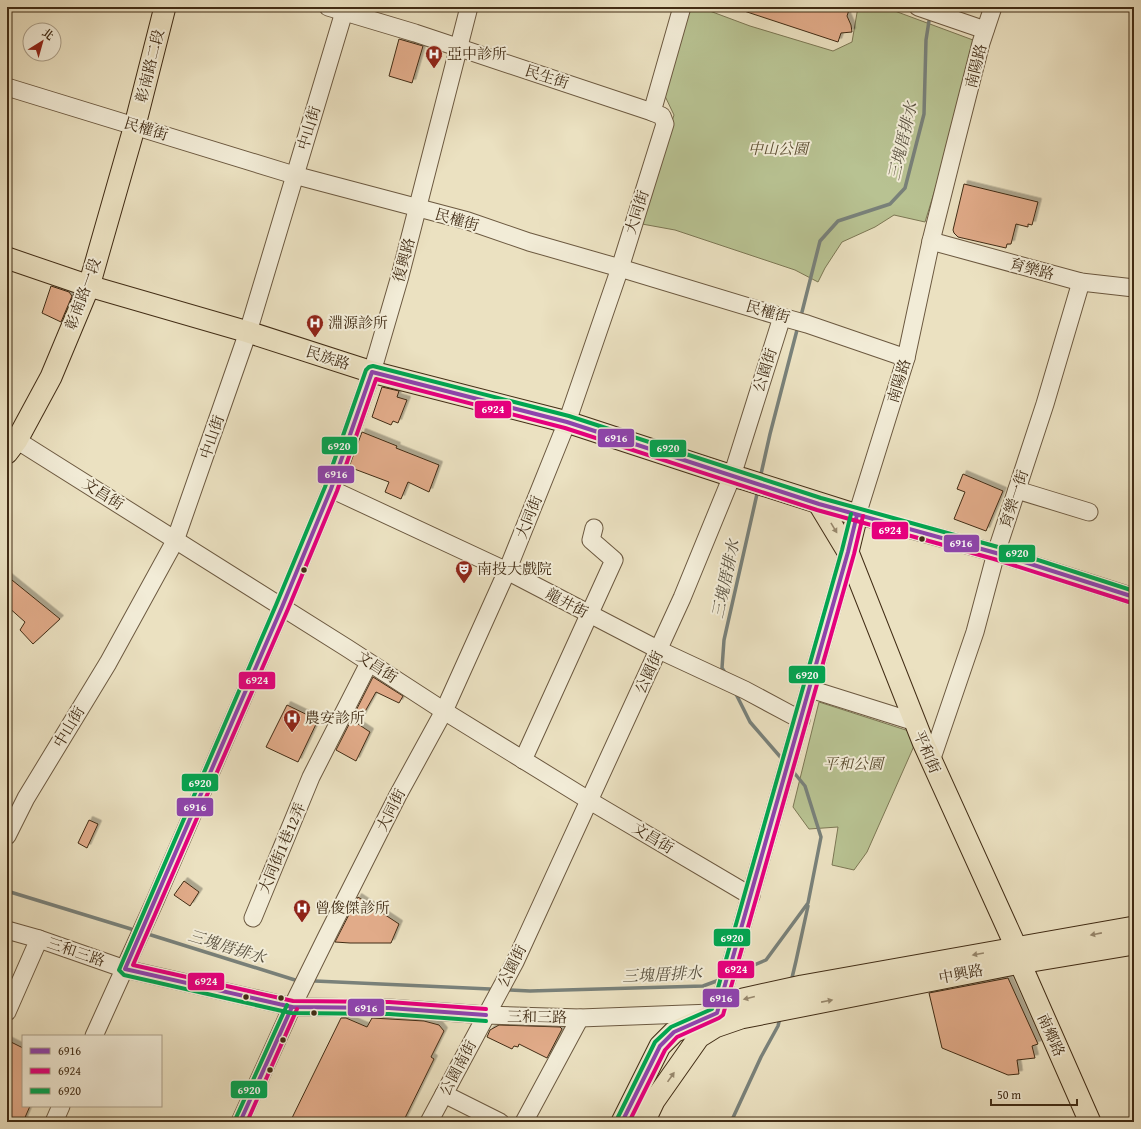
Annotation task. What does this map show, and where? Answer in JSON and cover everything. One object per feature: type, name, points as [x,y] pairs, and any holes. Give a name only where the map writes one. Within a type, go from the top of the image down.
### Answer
[{"type":"main road","name":"彰南路二段","points":[[135,126],[165,7]]},
{"type":"main road","name":"彰南路一段","points":[[10,442],[51,376],[89,286],[135,126]]},
{"type":"main road","name":"民族路","points":[[7,258],[89,286],[248,332],[372,372],[568,422],[857,515]]},
{"type":"main road","name":"平和街","points":[[819,504],[848,552],[931,761],[1018,955]]},
{"type":"main road","name":"南陽路","points":[[848,552],[857,515]]},
{"type":"main road","name":"中興路","points":[[644,1122],[645,1097],[660,1046],[674,1032],[717,1013],[743,999],[786,999],[1018,955],[1090,936],[1134,927]]},
{"type":"main road","name":"中興路","points":[[1018,955],[1134,944]]},
{"type":"main road","name":"南鄉路","points":[[1018,955],[1090,1122]]},
{"type":"main road","name":"中興路","points":[[622,1122],[699,1038],[715,1027],[786,999]]},
{"type":"street","name":"復興路","points":[[94,1035],[125,969],[282,607],[331,489],[372,372],[400,276],[457,48],[469,7]]},
{"type":"street","points":[[652,112],[682,7]]},
{"type":"street","points":[[918,7],[985,30]]},
{"type":"street","name":"南陽路","points":[[857,515],[906,358],[931,241],[985,30],[993,7]]},
{"type":"street","name":"民生街","points":[[338,9],[652,112]]},
{"type":"street","name":"中山街","points":[[7,836],[26,798],[108,663],[175,541],[248,332],[294,175],[338,9]]},
{"type":"street","name":"民權街","points":[[7,87],[294,175],[468,221],[529,242],[807,324],[906,358]]},
{"type":"street","name":"大同街","points":[[240,1122],[292,1007],[376,838],[444,711],[507,571],[568,422],[620,268],[665,124],[662,116],[652,112]]},
{"type":"street","name":"育樂路","points":[[931,241],[1081,282],[1134,288]]},
{"type":"street","name":"育樂一街","points":[[931,761],[975,632],[996,553],[1045,404],[1081,282]]},
{"type":"street","name":"公園街","points":[[486,1015],[515,962],[682,598],[732,476],[782,317]]},
{"type":"street","name":"文昌街","points":[[10,442],[282,607],[444,711],[590,801],[750,896]]},
{"type":"street","name":"龍井街","points":[[331,489],[507,571],[659,650],[745,690],[801,720]]},
{"type":"street","points":[[1017,490],[1089,512]]},
{"type":"street","name":"民族路","points":[[857,515],[996,553],[1134,597]]},
{"type":"street","points":[[524,760],[614,560],[591,540],[594,528]]},
{"type":"street","name":"南陽路","points":[[750,896],[848,552]]},
{"type":"street","name":"大同街1巷12弄","points":[[253,918],[312,777],[369,663]]},
{"type":"street","points":[[810,689],[915,722]]},
{"type":"street","points":[[699,1038],[717,1013],[750,896]]},
{"type":"street","name":"三和三路","points":[[7,930],[39,939],[125,969],[292,1007],[389,1008],[486,1015],[580,1018],[717,1013],[741,1018]]},
{"type":"street","points":[[7,1012],[39,939]]},
{"type":"street","name":"公園南街","points":[[430,1122],[486,1015]]},
{"type":"street","points":[[524,1122],[580,1018]]},
{"type":"street","points":[[444,1094],[500,1122]]},
{"type":"street","points":[[54,1122],[61,1107]]},
{"type":"green space","name":"中山公園","points":[[686,7],[699,7],[750,26],[833,51],[852,42],[858,7],[884,7],[973,40],[945,157],[925,222],[894,215],[875,227],[842,242],[825,268],[818,282],[795,270],[675,230],[642,224],[642,213],[674,115],[664,94]]},
{"type":"green space","name":"平和公園","points":[[819,702],[915,733],[914,746],[867,852],[854,870],[832,865],[838,827],[809,829],[793,807]]},
{"type":"building","points":[[738,7],[850,7],[847,16],[852,32],[841,33],[838,42],[738,9]]},
{"type":"building","points":[[399,39],[423,46],[412,83],[389,76]]},
{"type":"building","points":[[964,184],[1038,202],[1032,225],[1028,224],[1028,227],[1016,224],[1011,244],[1007,244],[1006,248],[958,237],[953,230]]},
{"type":"building","points":[[51,286],[69,292],[72,296],[61,322],[42,313]]},
{"type":"building","points":[[382,387],[399,391],[397,397],[407,400],[398,423],[393,421],[391,425],[372,417]]},
{"type":"building","points":[[362,432],[397,446],[396,448],[439,465],[429,492],[408,482],[401,499],[385,492],[389,482],[349,467]]},
{"type":"building","points":[[963,474],[1003,491],[986,531],[954,519],[965,492],[957,489]]},
{"type":"building","points":[[7,576],[60,619],[33,644],[20,630],[25,622],[7,606]]},
{"type":"building","points":[[373,677],[403,696],[399,703],[376,692],[358,724],[370,732],[356,761],[336,750]]},
{"type":"building","name":"農安診所","points":[[287,705],[318,720],[298,762],[266,747]]},
{"type":"building","points":[[89,820],[98,824],[87,848],[78,843]]},
{"type":"building","points":[[184,881],[199,892],[190,906],[174,895]]},
{"type":"building","points":[[358,897],[399,924],[391,943],[335,942]]},
{"type":"building","points":[[1008,978],[1038,1044],[1032,1046],[1035,1058],[1017,1060],[1019,1074],[1008,1075],[942,1048],[929,993]]},
{"type":"building","points":[[341,1018],[346,1018],[367,1027],[372,1018],[424,1021],[439,1025],[444,1031],[431,1057],[434,1059],[403,1122],[290,1122]]},
{"type":"building","points":[[499,1025],[560,1027],[562,1029],[547,1058],[519,1044],[518,1047],[514,1046],[512,1049],[487,1037],[490,1030]]},
{"type":"building","points":[[7,1040],[22,1048],[22,1107],[30,1107],[23,1122],[7,1122]]},
{"type":"waterway","name":"三塊厝排水","points":[[802,312],[820,241],[838,221],[890,204],[905,188],[924,114],[926,40],[929,21]]},
{"type":"waterway","name":"三塊厝排水","points":[[761,474],[797,330]]},
{"type":"waterway","name":"三塊厝排水","points":[[724,671],[722,668],[724,640],[757,494]]},
{"type":"waterway","name":"三塊厝排水","points":[[736,694],[750,722],[783,760]]},
{"type":"waterway","name":"三塊厝排水","points":[[735,973],[766,960],[808,903],[821,837],[805,786],[791,769]]},
{"type":"waterway","name":"三塊厝排水","points":[[7,891],[131,929]]},
{"type":"waterway","points":[[791,982],[808,906]]},
{"type":"waterway","name":"三塊厝排水","points":[[151,935],[295,980]]},
{"type":"waterway","name":"三塊厝排水","points":[[510,990],[530,991],[703,986],[722,979]]},
{"type":"waterway","name":"三塊厝排水","points":[[315,981],[490,989]]},
{"type":"waterway","points":[[731,1122],[761,1057],[778,1026],[780,1018]]},
{"type":"transit line","name":"6920","points":[[486,1021],[389,1014],[291,1013],[124,975],[119,970],[276,605],[325,487],[366,370],[369,367],[373,366],[569,416],[821,498],[998,547],[1134,591]]},
{"type":"transit line","name":"6916","points":[[486,1015],[389,1008],[292,1007],[125,969],[282,607],[331,489],[372,372],[567,422],[819,504],[996,553],[1134,597]]},
{"type":"transit line","name":"6924","points":[[486,1009],[389,1002],[293,1001],[133,965],[288,609],[337,491],[376,379],[565,428],[817,510],[994,559],[1132,603]]},
{"type":"transit line","name":"6920","points":[[617,1119],[655,1042],[671,1027],[712,1009],[851,514]]},
{"type":"transit line","name":"6916","points":[[622,1122],[660,1046],[674,1032],[717,1013],[848,552],[857,515]]},
{"type":"transit line","name":"6924","points":[[629,1122],[665,1050],[677,1037],[723,1015],[854,554],[863,516]]},
{"type":"transit line","name":"6920","points":[[235,1120],[287,1005]]},
{"type":"transit line","name":"6916","points":[[240,1122],[292,1007]]},
{"type":"transit line","name":"6924","points":[[247,1122],[297,1009]]},
{"type":"place","name":"亞中診所","points":[[434,69]]},
{"type":"place","name":"淵源診所","points":[[315,338]]},
{"type":"place","name":"南投大戲院","points":[[464,584]]},
{"type":"place","name":"農安診所","points":[[292,733]]},
{"type":"place","name":"曾俊傑診所","points":[[302,923]]}]
